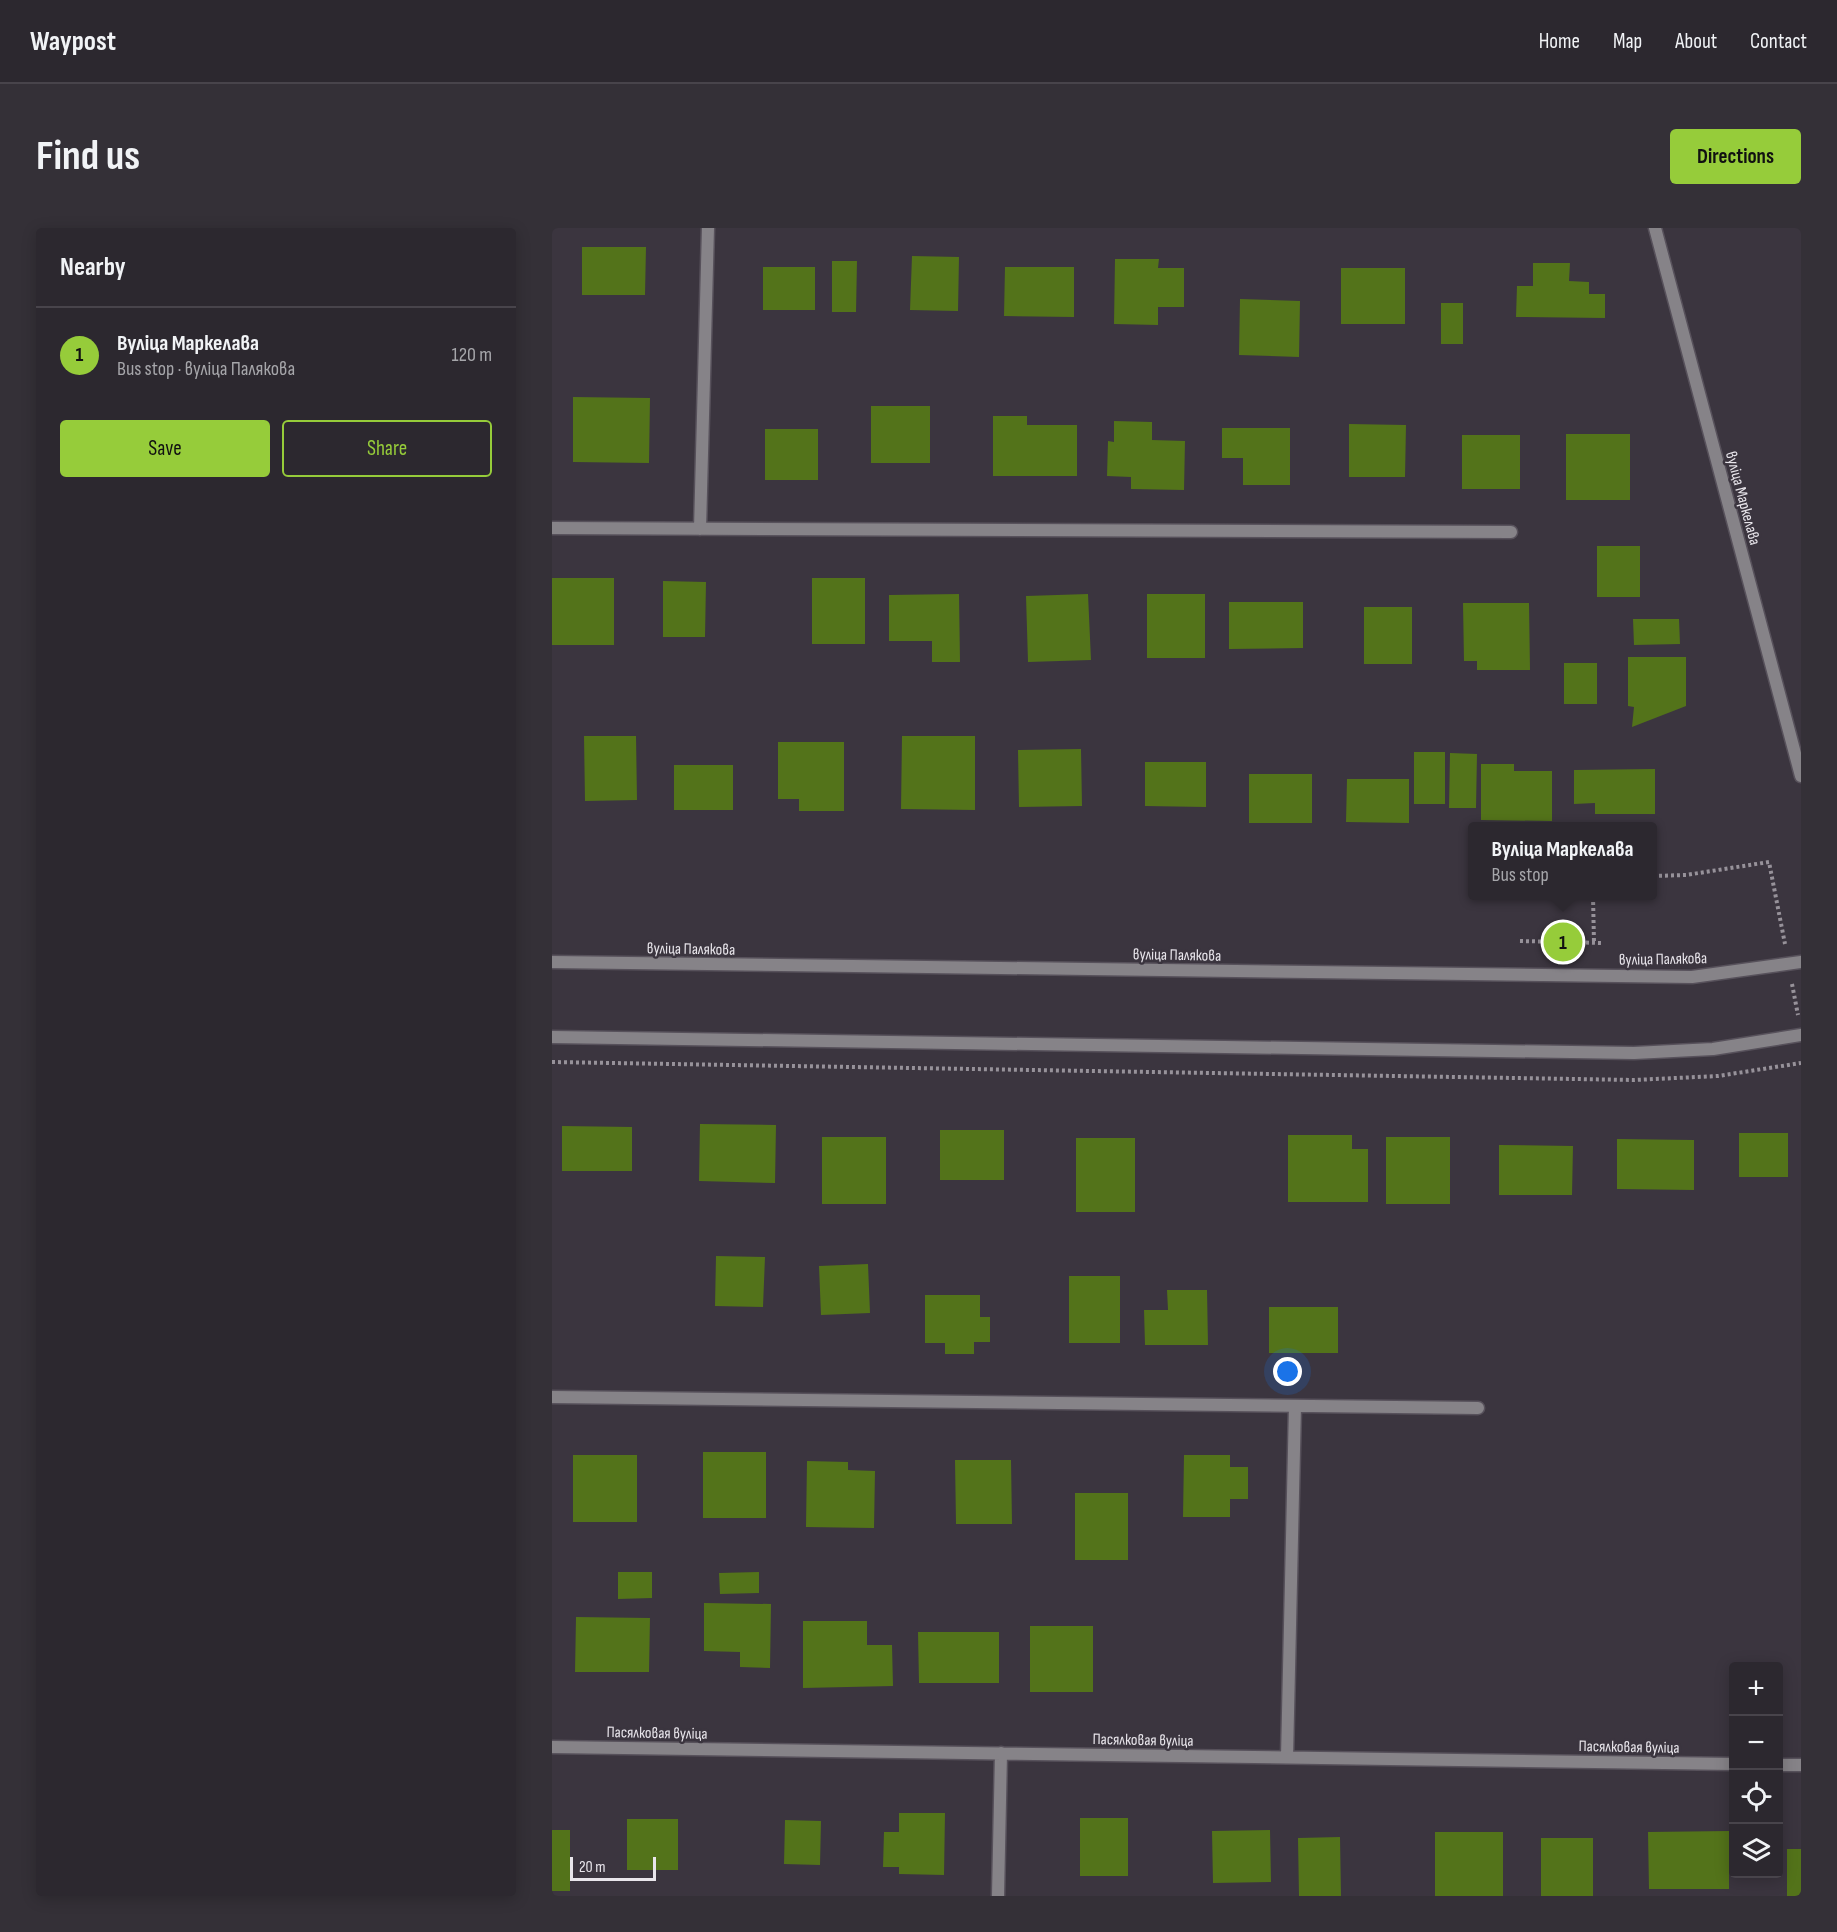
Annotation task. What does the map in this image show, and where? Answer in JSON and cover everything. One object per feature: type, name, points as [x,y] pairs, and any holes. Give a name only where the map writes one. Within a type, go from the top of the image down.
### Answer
[{"type":"street","points":[[700,529],[708,228]]},
{"type":"street","name":"вуліца Маркелава","points":[[1655,228],[1801,776]]},
{"type":"street","points":[[552,528],[1511,532]]},
{"type":"street","name":"вуліца Палякова","points":[[552,962],[1692,977],[1801,962]]},
{"type":"street","points":[[552,1037],[1634,1053],[1713,1049],[1801,1035]]},
{"type":"street","points":[[552,1397],[1478,1408]]},
{"type":"street","points":[[1287,1757],[1295,1406]]},
{"type":"street","name":"Пасялковая вуліца","points":[[552,1747],[1729,1764]]},
{"type":"street","points":[[998,1896],[1001,1753]]},
{"type":"street","points":[[1783,1765],[1801,1765]]},
{"type":"path","points":[[1657,876],[1686,875],[1769,862],[1785,945]]},
{"type":"path","points":[[1593,900],[1594,943]]},
{"type":"path","points":[[1520,941],[1602,943]]},
{"type":"path","points":[[1792,982],[1799,1021]]},
{"type":"path","points":[[552,1062],[1634,1080],[1718,1076],[1801,1063]]},
{"type":"building","points":[[582,247],[646,247],[645,295],[582,295]]},
{"type":"building","points":[[912,256],[959,257],[958,311],[910,310]]},
{"type":"building","points":[[1115,259],[1159,259],[1158,268],[1184,268],[1184,307],[1158,307],[1158,325],[1114,324]]},
{"type":"building","points":[[832,261],[857,261],[856,312],[832,312]]},
{"type":"building","points":[[1533,263],[1570,263],[1569,281],[1589,282],[1589,294],[1605,294],[1605,318],[1516,317],[1517,286],[1533,286]]},
{"type":"building","points":[[763,267],[815,267],[815,310],[763,310]]},
{"type":"building","points":[[1005,267],[1074,267],[1074,317],[1004,316]]},
{"type":"building","points":[[1341,268],[1405,268],[1405,324],[1341,324]]},
{"type":"building","points":[[1240,299],[1300,301],[1299,357],[1239,355]]},
{"type":"building","points":[[1441,303],[1463,303],[1463,344],[1441,344]]},
{"type":"building","points":[[573,397],[650,398],[649,463],[573,462]]},
{"type":"building","points":[[871,406],[930,406],[930,463],[871,463]]},
{"type":"building","points":[[993,416],[1027,416],[1027,425],[1077,425],[1077,476],[993,476]]},
{"type":"building","points":[[1114,421],[1152,422],[1152,440],[1185,441],[1184,490],[1131,489],[1131,477],[1107,476],[1108,441],[1114,442]]},
{"type":"building","points":[[1349,424],[1406,425],[1405,477],[1349,477]]},
{"type":"building","points":[[1222,428],[1290,428],[1290,485],[1243,485],[1243,458],[1222,458]]},
{"type":"building","points":[[765,429],[818,429],[818,480],[765,480]]},
{"type":"building","points":[[1566,434],[1630,434],[1630,500],[1566,500]]},
{"type":"building","points":[[1462,435],[1520,435],[1520,489],[1462,489]]},
{"type":"building","points":[[1597,546],[1640,546],[1640,597],[1597,597]]},
{"type":"building","points":[[552,578],[614,578],[614,645],[552,645]]},
{"type":"building","points":[[812,578],[865,578],[865,644],[812,644]]},
{"type":"building","points":[[663,581],[706,582],[705,637],[663,637]]},
{"type":"building","points":[[959,594],[960,662],[932,662],[932,641],[889,641],[889,595]]},
{"type":"building","points":[[1088,594],[1091,660],[1028,662],[1026,596]]},
{"type":"building","points":[[1147,594],[1205,594],[1205,658],[1147,658]]},
{"type":"building","points":[[1229,602],[1303,602],[1303,648],[1229,649]]},
{"type":"building","points":[[1463,603],[1529,603],[1530,670],[1477,670],[1477,661],[1464,661]]},
{"type":"building","points":[[1364,607],[1412,607],[1412,664],[1364,664]]},
{"type":"building","points":[[1633,619],[1679,619],[1680,644],[1634,645]]},
{"type":"building","points":[[1628,657],[1686,657],[1686,706],[1632,727],[1634,707],[1628,706]]},
{"type":"building","points":[[1564,663],[1597,663],[1597,704],[1564,704]]},
{"type":"building","points":[[584,736],[636,736],[637,800],[585,801]]},
{"type":"building","points":[[902,736],[975,736],[975,810],[901,809]]},
{"type":"building","points":[[778,742],[844,742],[844,811],[799,811],[799,799],[778,799]]},
{"type":"building","points":[[1081,749],[1082,806],[1019,807],[1018,750]]},
{"type":"building","points":[[1414,752],[1445,752],[1445,804],[1414,804]]},
{"type":"building","points":[[1450,753],[1477,754],[1476,808],[1449,808]]},
{"type":"building","points":[[1145,762],[1206,762],[1206,807],[1145,806]]},
{"type":"building","points":[[1481,764],[1514,764],[1514,771],[1552,771],[1552,821],[1481,820]]},
{"type":"building","points":[[674,765],[733,765],[733,810],[674,810]]},
{"type":"building","points":[[1655,769],[1655,814],[1595,814],[1595,803],[1574,804],[1574,770]]},
{"type":"building","points":[[1249,774],[1312,774],[1312,823],[1249,823]]},
{"type":"building","points":[[1347,779],[1409,779],[1409,823],[1346,822]]},
{"type":"building","points":[[700,1124],[776,1125],[775,1183],[699,1181]]},
{"type":"building","points":[[562,1126],[632,1127],[632,1171],[562,1171]]},
{"type":"building","points":[[940,1130],[1004,1130],[1004,1180],[940,1180]]},
{"type":"building","points":[[1739,1133],[1788,1133],[1788,1177],[1739,1177]]},
{"type":"building","points":[[1288,1135],[1352,1135],[1352,1149],[1368,1149],[1368,1202],[1288,1202]]},
{"type":"building","points":[[822,1137],[886,1137],[886,1204],[822,1204]]},
{"type":"building","points":[[1386,1137],[1450,1137],[1450,1204],[1386,1204]]},
{"type":"building","points":[[1076,1138],[1135,1138],[1135,1212],[1076,1212]]},
{"type":"building","points":[[1617,1139],[1694,1140],[1694,1190],[1617,1189]]},
{"type":"building","points":[[1499,1145],[1573,1146],[1572,1195],[1499,1195]]},
{"type":"building","points":[[716,1256],[765,1257],[763,1307],[715,1306]]},
{"type":"building","points":[[868,1264],[870,1313],[821,1315],[819,1266]]},
{"type":"building","points":[[1069,1276],[1120,1276],[1120,1343],[1069,1343]]},
{"type":"building","points":[[1167,1290],[1207,1290],[1208,1345],[1145,1345],[1144,1310],[1168,1310]]},
{"type":"building","points":[[925,1295],[980,1295],[980,1317],[990,1317],[990,1342],[974,1342],[974,1354],[945,1354],[945,1343],[925,1343]]},
{"type":"building","points":[[1269,1307],[1338,1307],[1338,1353],[1269,1353]]},
{"type":"building","points":[[703,1452],[766,1452],[766,1518],[703,1518]]},
{"type":"building","points":[[573,1455],[637,1455],[637,1522],[573,1522]]},
{"type":"building","points":[[1184,1455],[1230,1455],[1230,1467],[1248,1467],[1248,1499],[1230,1499],[1230,1517],[1183,1517]]},
{"type":"building","points":[[955,1460],[1011,1460],[1012,1524],[956,1524]]},
{"type":"building","points":[[807,1461],[848,1462],[848,1470],[875,1471],[874,1528],[806,1527]]},
{"type":"building","points":[[1075,1493],[1128,1493],[1128,1560],[1075,1560]]},
{"type":"building","points":[[618,1572],[652,1572],[652,1598],[618,1599]]},
{"type":"building","points":[[759,1572],[759,1593],[720,1594],[719,1573]]},
{"type":"building","points":[[704,1603],[771,1604],[770,1668],[740,1667],[740,1652],[704,1651]]},
{"type":"building","points":[[576,1617],[650,1618],[649,1672],[575,1672]]},
{"type":"building","points":[[803,1621],[867,1621],[867,1645],[892,1645],[893,1686],[803,1688]]},
{"type":"building","points":[[1030,1626],[1093,1626],[1093,1692],[1030,1692]]},
{"type":"building","points":[[918,1632],[999,1632],[999,1683],[919,1683]]},
{"type":"building","points":[[899,1813],[945,1813],[944,1875],[899,1874],[899,1867],[883,1867],[884,1832],[899,1832]]},
{"type":"building","points":[[1080,1818],[1128,1818],[1128,1876],[1080,1876]]},
{"type":"building","points":[[627,1819],[678,1819],[678,1870],[627,1870]]},
{"type":"building","points":[[785,1820],[821,1821],[820,1865],[784,1864]]},
{"type":"building","points":[[552,1830],[570,1830],[570,1891],[552,1891]]},
{"type":"building","points":[[1270,1830],[1271,1882],[1213,1883],[1212,1831]]},
{"type":"building","points":[[1729,1831],[1729,1889],[1649,1889],[1648,1832]]},
{"type":"building","points":[[1435,1832],[1503,1832],[1503,1896],[1435,1896]]},
{"type":"building","points":[[1340,1837],[1341,1896],[1299,1896],[1298,1838]]},
{"type":"building","points":[[1541,1838],[1593,1838],[1593,1896],[1541,1896]]},
{"type":"building","points":[[1787,1849],[1801,1849],[1801,1896],[1787,1896]]},
{"type":"place","name":"Вуліца Маркелава","points":[[1563,942]]}]
